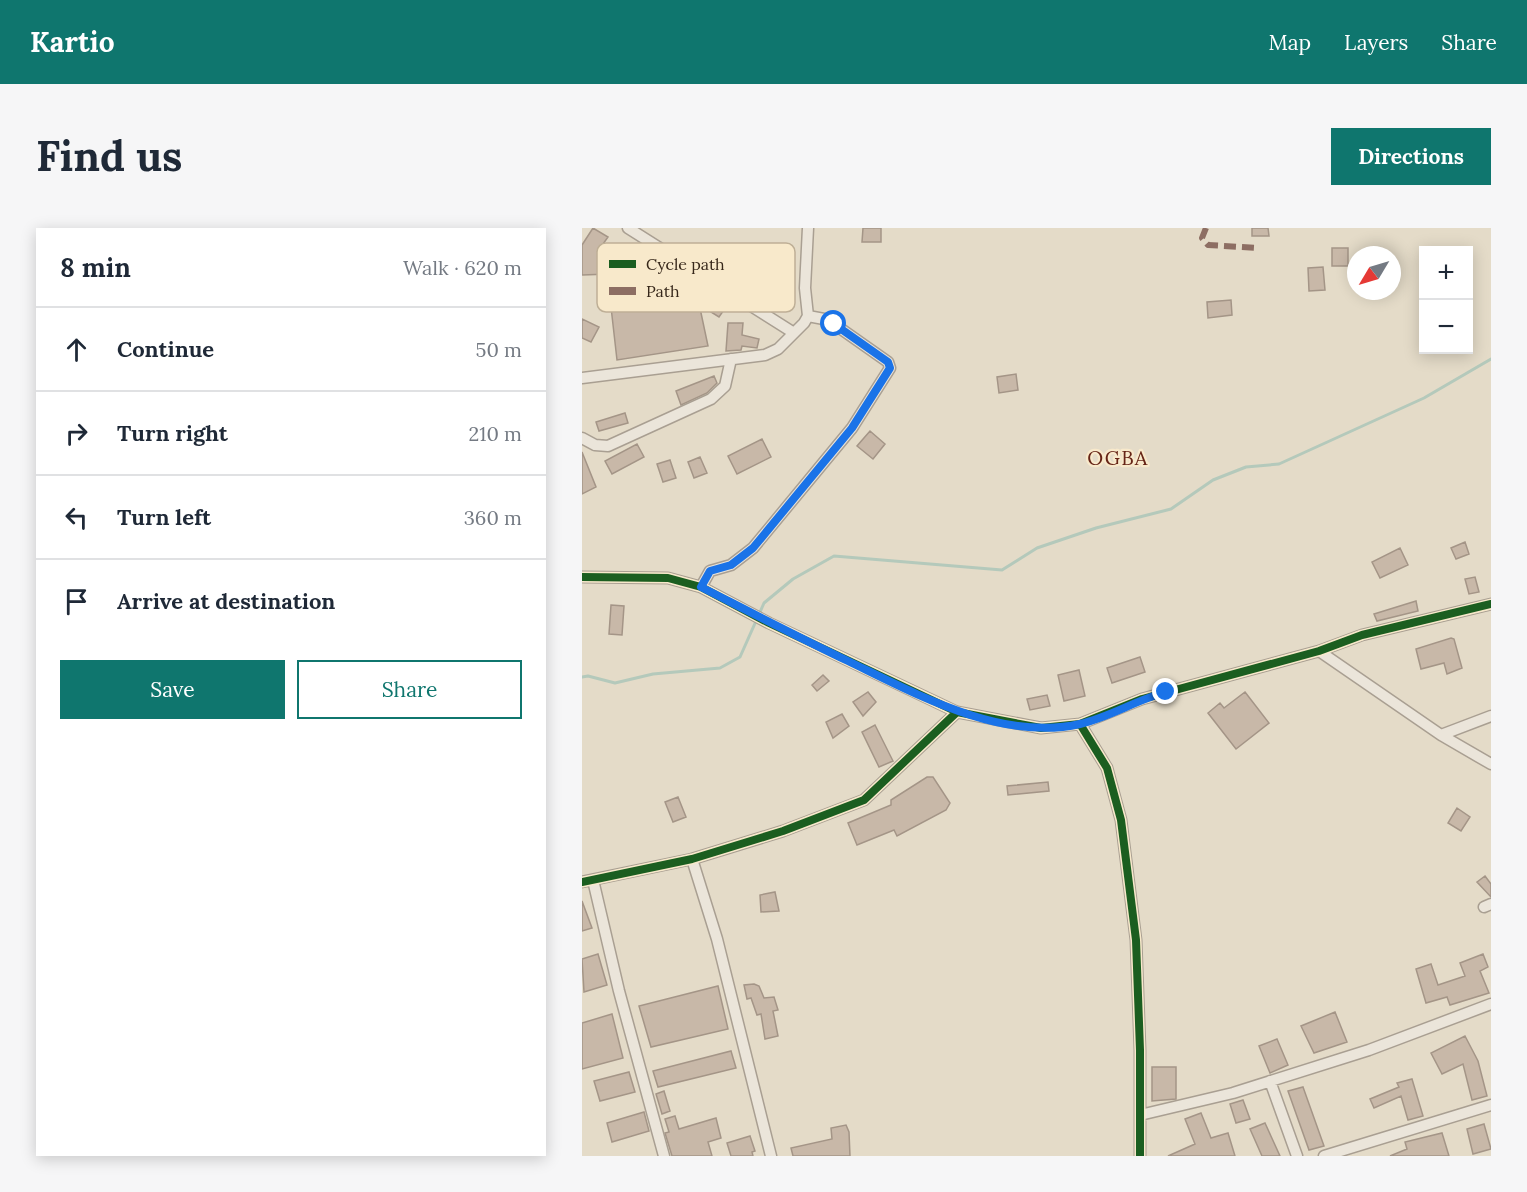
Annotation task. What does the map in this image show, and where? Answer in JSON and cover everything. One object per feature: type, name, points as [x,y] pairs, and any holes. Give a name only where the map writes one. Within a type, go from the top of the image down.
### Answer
[{"type":"street","points":[[628,228],[652,243]]},
{"type":"street","points":[[582,378],[765,355],[778,350],[808,316],[805,288],[808,228]]},
{"type":"street","points":[[761,312],[794,333]]},
{"type":"street","points":[[701,587],[710,571],[731,565],[753,548],[852,428],[890,368],[888,362],[834,324],[824,319],[808,316]]},
{"type":"street","points":[[582,438],[595,445],[608,446],[711,399],[725,386],[731,359]]},
{"type":"street","points":[[582,577],[652,577],[701,587],[769,623],[957,712],[1020,726],[1041,728],[1080,724],[1142,699],[1319,651],[1362,635],[1491,604]]},
{"type":"street","points":[[1319,651],[1441,735],[1491,764]]},
{"type":"street","points":[[664,1156],[588,881],[692,859],[783,831],[864,800],[957,712]]},
{"type":"street","points":[[1441,735],[1491,716]]},
{"type":"street","points":[[1080,724],[1107,768],[1120,820],[1136,940],[1140,1050],[1140,1156]]},
{"type":"street","points":[[692,859],[717,939],[771,1156]]},
{"type":"street","points":[[1140,1115],[1270,1081],[1369,1050],[1491,1004]]},
{"type":"street","points":[[1270,1081],[1297,1156]]},
{"type":"street","points":[[1324,1156],[1491,1105]]},
{"type":"building","points":[[593,228],[608,237],[604,243],[597,243],[597,274],[582,275],[582,245]]},
{"type":"building","points":[[863,228],[881,228],[881,242],[862,242]]},
{"type":"building","points":[[1252,228],[1268,228],[1269,236],[1252,236]]},
{"type":"building","points":[[1332,248],[1347,248],[1347,266],[1332,266]]},
{"type":"building","points":[[1323,267],[1325,290],[1309,291],[1308,268]]},
{"type":"building","points":[[1231,300],[1232,315],[1208,318],[1207,302]]},
{"type":"building","points":[[612,312],[701,312],[708,346],[617,360]]},
{"type":"building","points":[[711,312],[722,312],[719,317]]},
{"type":"building","points":[[582,319],[599,327],[591,342],[582,338]]},
{"type":"building","points":[[728,323],[743,323],[742,335],[759,339],[757,348],[742,346],[741,350],[726,351]]},
{"type":"building","points":[[1016,374],[1018,390],[999,393],[997,377]]},
{"type":"building","points":[[714,376],[717,383],[707,393],[681,405],[676,391]]},
{"type":"building","points":[[625,413],[628,423],[599,431],[596,422]]},
{"type":"building","points":[[870,431],[885,444],[873,459],[857,446]]},
{"type":"building","points":[[762,439],[771,457],[737,474],[728,456]]},
{"type":"building","points":[[637,444],[644,457],[612,474],[605,461]]},
{"type":"building","points":[[582,452],[596,487],[582,494]]},
{"type":"building","points":[[700,457],[707,473],[694,478],[688,462]]},
{"type":"building","points":[[670,460],[676,478],[663,482],[657,464]]},
{"type":"building","points":[[1465,542],[1469,554],[1456,559],[1451,548]]},
{"type":"building","points":[[1400,548],[1408,565],[1380,578],[1372,562]]},
{"type":"building","points":[[1475,577],[1479,592],[1469,594],[1465,579]]},
{"type":"building","points":[[1416,601],[1418,611],[1377,621],[1374,614]]},
{"type":"building","points":[[611,605],[624,606],[622,635],[609,634]]},
{"type":"building","points":[[1454,639],[1462,668],[1447,674],[1444,663],[1421,669],[1416,649]]},
{"type":"building","points":[[1140,657],[1145,672],[1112,683],[1107,668]]},
{"type":"building","points":[[1079,670],[1085,696],[1064,701],[1058,675]]},
{"type":"building","points":[[823,675],[829,681],[817,691],[812,685]]},
{"type":"building","points":[[868,692],[876,702],[863,716],[853,702]]},
{"type":"building","points":[[1245,692],[1269,723],[1236,749],[1208,713],[1220,703],[1224,708]]},
{"type":"building","points":[[1047,695],[1050,706],[1030,710],[1027,699]]},
{"type":"building","points":[[842,714],[849,726],[833,738],[826,722]]},
{"type":"building","points":[[875,725],[893,761],[879,767],[862,732]]},
{"type":"building","points":[[927,777],[933,777],[950,803],[946,810],[897,836],[894,830],[857,845],[848,823],[891,805],[891,800]]},
{"type":"building","points":[[1048,782],[1049,791],[1008,795],[1007,786]]},
{"type":"building","points":[[678,797],[686,817],[673,822],[665,802]]},
{"type":"building","points":[[1457,808],[1470,817],[1461,831],[1448,823]]},
{"type":"building","points":[[1485,876],[1491,884],[1491,897],[1477,882]]},
{"type":"building","points":[[775,892],[779,911],[761,912],[760,895]]},
{"type":"building","points":[[582,901],[592,928],[582,931]]},
{"type":"building","points":[[598,954],[607,985],[584,992],[582,959]]},
{"type":"building","points":[[1483,954],[1488,967],[1480,971],[1489,993],[1450,1005],[1447,997],[1426,1003],[1416,969],[1431,964],[1438,985],[1465,976],[1460,963]]},
{"type":"building","points":[[744,985],[759,986],[764,998],[774,997],[778,1010],[773,1011],[778,1036],[765,1039],[761,1014],[757,1015],[751,998],[747,999]]},
{"type":"building","points":[[718,986],[728,1029],[651,1047],[639,1006]]},
{"type":"building","points":[[1335,1012],[1347,1042],[1314,1053],[1301,1026]]},
{"type":"building","points":[[612,1014],[623,1058],[582,1069],[582,1023]]},
{"type":"building","points":[[1465,1036],[1478,1061],[1487,1096],[1472,1100],[1463,1064],[1442,1074],[1431,1053]]},
{"type":"building","points":[[1277,1039],[1288,1065],[1270,1073],[1259,1046]]},
{"type":"building","points":[[731,1051],[736,1068],[658,1087],[653,1071]]},
{"type":"building","points":[[1152,1067],[1176,1067],[1176,1099],[1152,1101]]},
{"type":"building","points":[[629,1072],[635,1092],[600,1101],[594,1081]]},
{"type":"building","points":[[1412,1079],[1423,1116],[1408,1120],[1401,1096],[1374,1108],[1370,1099],[1399,1087],[1397,1083]]},
{"type":"building","points":[[1303,1087],[1324,1146],[1309,1150],[1288,1091]]},
{"type":"building","points":[[664,1091],[670,1111],[662,1114],[656,1094]]},
{"type":"building","points":[[1243,1100],[1250,1119],[1236,1123],[1230,1104]]},
{"type":"building","points":[[644,1112],[649,1131],[612,1142],[607,1123]]},
{"type":"building","points":[[1201,1113],[1211,1138],[1228,1133],[1235,1156],[1168,1156],[1195,1144],[1185,1119]]},
{"type":"building","points":[[675,1116],[679,1129],[716,1118],[721,1138],[708,1142],[712,1156],[672,1156],[665,1133],[669,1132],[665,1119]]},
{"type":"building","points":[[1265,1123],[1280,1156],[1262,1156],[1250,1129]]},
{"type":"building","points":[[1484,1124],[1491,1149],[1473,1154],[1467,1129]]},
{"type":"building","points":[[846,1125],[849,1132],[850,1156],[793,1156],[791,1148],[832,1139],[831,1128]]},
{"type":"building","points":[[1442,1133],[1449,1156],[1390,1156],[1407,1149],[1405,1142]]},
{"type":"building","points":[[750,1136],[755,1151],[752,1152],[753,1156],[731,1156],[727,1143]]},
{"type":"waterway","points":[[582,677],[588,676],[615,683],[653,674],[720,668],[740,657],[764,603],[793,579],[834,556],[1002,570],[1037,548],[1096,528],[1171,509],[1213,480],[1246,467],[1279,464],[1424,398],[1491,359]]},
{"type":"marked path","points":[[1206,228],[1202,238],[1208,245],[1258,248]]},
{"type":"cycle path","points":[[582,577],[668,578],[701,587],[769,623],[957,712],[1041,728],[1080,724],[1142,699],[1319,651],[1362,635],[1491,604]]},
{"type":"cycle path","points":[[582,882],[692,859],[783,831],[864,800],[957,712]]},
{"type":"cycle path","points":[[1080,724],[1107,768],[1121,820],[1136,940],[1140,1050],[1140,1156]]},
{"type":"district","name":"OGBA","points":[[1118,458]]},
{"type":"route","points":[[834,324],[888,362],[890,368],[852,428],[753,548],[731,565],[710,571],[701,587],[769,623],[957,712],[1020,726],[1041,728],[1080,724],[1142,699],[1166,692]]}]
